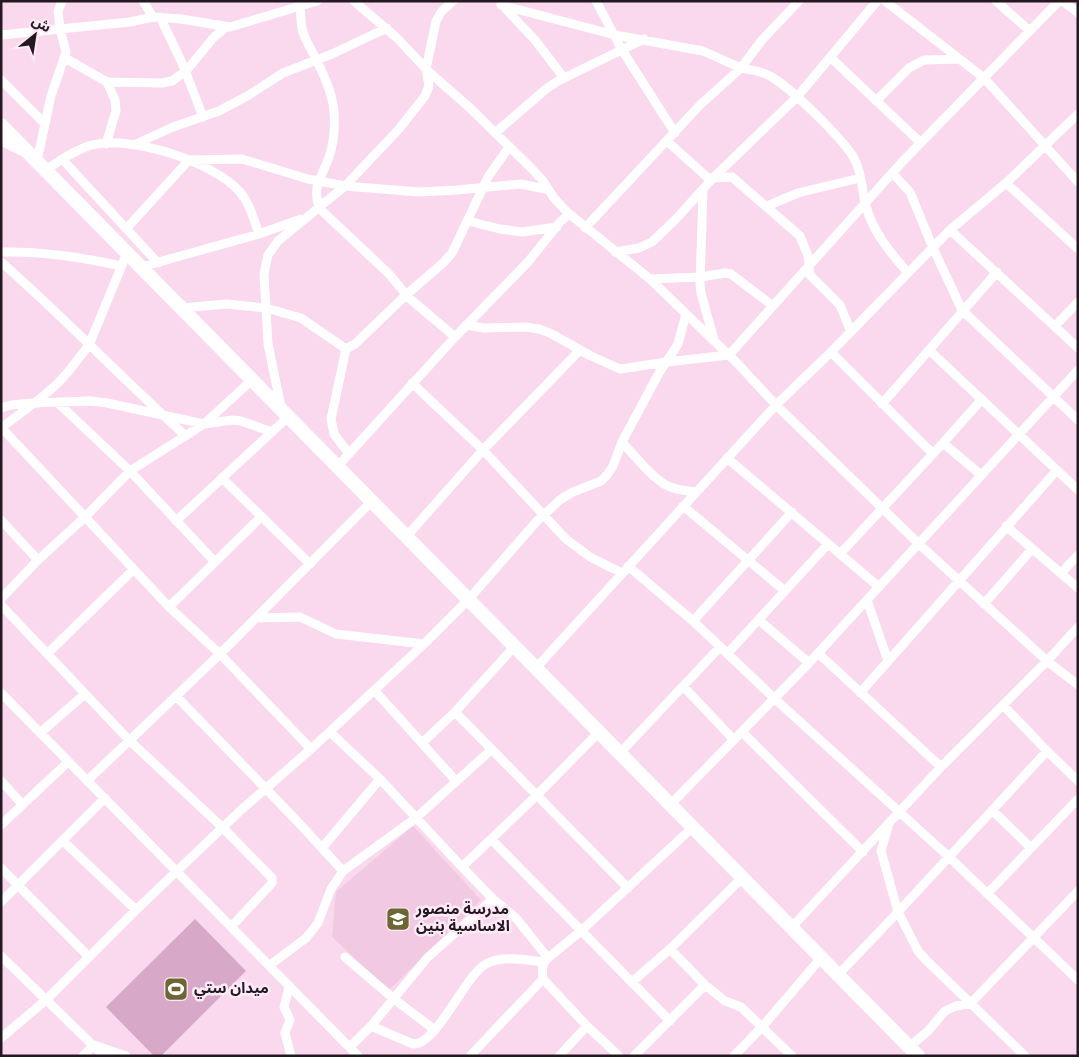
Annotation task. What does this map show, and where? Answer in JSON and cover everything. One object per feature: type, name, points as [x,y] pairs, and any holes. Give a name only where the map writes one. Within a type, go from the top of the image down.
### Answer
[{"type":"highway","points":[[1,125],[913,1052]]},
{"type":"street","points":[[38,163],[44,123],[66,52],[58,11],[62,1]]},
{"type":"street","points":[[144,1],[157,17],[186,71],[203,117]]},
{"type":"street","points":[[1,35],[130,22],[157,17],[226,27],[250,22],[300,3],[317,1]]},
{"type":"street","points":[[354,1],[387,28],[426,69],[495,133],[532,170],[569,214],[650,279],[919,544],[1047,661],[1078,685]]},
{"type":"street","points":[[176,521],[272,432],[285,413],[270,361],[264,274],[271,250],[344,186],[399,129],[425,96],[429,86],[426,69],[436,21],[453,1]]},
{"type":"street","points":[[596,1],[622,50],[674,134]]},
{"type":"street","points":[[585,228],[709,95],[741,68],[762,40],[800,1]]},
{"type":"street","points":[[996,1],[1030,31]]},
{"type":"street","points":[[466,325],[484,328],[539,329],[605,363],[620,368],[729,355],[808,265],[921,143],[1059,1]]},
{"type":"street","points":[[1063,1],[1078,14]]},
{"type":"street","points":[[615,252],[639,248],[652,242],[712,179],[797,97],[830,58],[885,2],[984,78],[1078,182]]},
{"type":"street","points":[[300,3],[303,33],[332,97],[334,125],[329,157],[318,181],[316,196],[319,208],[389,274],[406,295],[455,337]]},
{"type":"street","points":[[500,3],[615,35],[703,51],[741,68],[770,76],[797,97],[849,151],[856,162],[865,204],[877,233],[908,273]]},
{"type":"street","points":[[500,3],[535,40],[564,78]]},
{"type":"street","points":[[65,58],[107,82],[162,83],[172,81],[186,71],[218,33],[226,27]]},
{"type":"street","points":[[136,144],[173,127],[219,111],[249,95],[283,73],[317,61],[387,28]]},
{"type":"street","points":[[495,133],[546,89],[564,78],[644,39]]},
{"type":"street","points":[[830,58],[921,143]]},
{"type":"street","points":[[876,101],[909,68],[924,60],[958,59]]},
{"type":"street","points":[[1,80],[44,123]]},
{"type":"street","points":[[106,144],[116,105],[107,82]]},
{"type":"street","points":[[535,668],[776,405],[851,332],[950,230],[1045,147],[1077,116]]},
{"type":"street","points":[[1,141],[38,163],[63,160],[84,148],[97,144],[136,144],[189,160],[215,173],[237,189],[247,202],[259,234]]},
{"type":"street","points":[[667,141],[704,175],[712,179],[732,177],[800,236],[808,256],[808,265],[812,279],[840,305],[851,332]]},
{"type":"street","points":[[349,454],[334,434],[330,419],[346,350],[355,344],[448,257],[468,221],[483,187],[509,147]]},
{"type":"street","points":[[126,229],[189,160],[242,159],[277,171],[344,186],[419,192],[521,184],[549,190]]},
{"type":"street","points":[[63,160],[158,263]]},
{"type":"street","points":[[893,174],[910,192],[933,248],[962,310],[1078,420]]},
{"type":"street","points":[[767,206],[798,193],[860,178]]},
{"type":"street","points":[[1006,182],[1078,249]]},
{"type":"street","points":[[703,190],[700,293],[715,341]]},
{"type":"street","points":[[337,467],[412,383],[524,266],[569,214]]},
{"type":"street","points":[[141,267],[259,234],[309,217]]},
{"type":"street","points":[[468,221],[522,232],[557,226]]},
{"type":"street","points":[[950,230],[1078,348]]},
{"type":"street","points":[[1,252],[23,251],[86,258],[121,266]]},
{"type":"street","points":[[127,253],[89,345],[68,372],[46,394],[1,428],[133,570],[169,607],[220,654],[312,750]]},
{"type":"street","points":[[1,262],[38,294],[186,436]]},
{"type":"street","points":[[882,404],[996,272]]},
{"type":"street","points":[[650,279],[731,274],[773,306]]},
{"type":"street","points":[[1055,326],[1078,302]]},
{"type":"street","points":[[181,308],[227,304],[266,308],[301,318],[346,350]]},
{"type":"street","points":[[2,1037],[46,1000],[222,828],[312,750],[424,644],[468,600],[561,498],[601,481],[613,466],[622,442],[678,344],[686,314]]},
{"type":"street","points":[[406,537],[483,450],[580,350]]},
{"type":"street","points":[[928,350],[1078,490]]},
{"type":"street","points":[[831,352],[933,454]]},
{"type":"street","points":[[670,805],[818,654],[1078,370]]},
{"type":"street","points":[[1,599],[38,560],[85,517],[130,471],[204,424],[252,380]]},
{"type":"street","points":[[412,383],[483,450],[566,539],[600,563],[625,570],[693,621],[775,699],[1034,936],[1078,980]]},
{"type":"street","points":[[840,554],[982,400]]},
{"type":"street","points":[[1,408],[8,405],[33,403],[90,401],[204,424],[232,420],[241,421],[272,432]]},
{"type":"street","points":[[57,402],[130,471],[215,562]]},
{"type":"street","points":[[622,442],[644,466],[669,487],[696,492]]},
{"type":"street","points":[[943,443],[981,475]]},
{"type":"street","points":[[727,458],[879,588]]},
{"type":"street","points":[[860,694],[1057,470]]},
{"type":"street","points":[[222,478],[310,564]]},
{"type":"street","points":[[87,781],[220,654],[371,502]]},
{"type":"street","points":[[683,506],[785,591]]},
{"type":"street","points":[[693,621],[792,512]]},
{"type":"street","points":[[169,607],[261,517]]},
{"type":"street","points":[[1,520],[38,560]]},
{"type":"street","points":[[1006,526],[1078,588]]},
{"type":"street","points":[[620,753],[683,686],[759,620],[828,544]]},
{"type":"street","points":[[984,604],[1032,549]]},
{"type":"street","points":[[1061,573],[1078,555]]},
{"type":"street","points":[[48,653],[133,570]]},
{"type":"street","points":[[867,600],[888,661]]},
{"type":"street","points":[[1,605],[129,740],[273,879],[272,883],[232,927]]},
{"type":"street","points":[[256,618],[300,617],[332,633],[424,644]]},
{"type":"street","points":[[759,620],[809,663]]},
{"type":"street","points":[[791,928],[941,768],[1078,627]]},
{"type":"street","points":[[422,743],[455,712],[514,647]]},
{"type":"street","points":[[818,654],[941,768]]},
{"type":"street","points":[[683,686],[734,740]]},
{"type":"street","points":[[375,691],[456,781]]},
{"type":"street","points":[[1,693],[358,1056]]},
{"type":"street","points":[[40,733],[86,694]]},
{"type":"street","points":[[176,696],[343,871]]},
{"type":"street","points":[[1003,704],[1078,781]]},
{"type":"street","points":[[455,712],[628,888]]},
{"type":"street","points":[[330,732],[380,779],[493,899],[525,928],[545,960]]},
{"type":"street","points":[[462,867],[599,732]]},
{"type":"street","points":[[742,732],[863,852]]},
{"type":"street","points":[[270,966],[306,938],[318,923],[331,889],[343,871],[416,818],[492,749]]},
{"type":"street","points":[[838,975],[1047,751]]},
{"type":"street","points":[[1,825],[68,762]]},
{"type":"street","points":[[322,848],[380,779]]},
{"type":"street","points":[[1,781],[22,804]]},
{"type":"street","points":[[1,902],[105,798]]},
{"type":"street","points":[[987,894],[1078,799]]},
{"type":"street","points":[[992,810],[1031,848]]},
{"type":"street","points":[[889,824],[881,851],[898,912],[918,951],[1025,1056]]},
{"type":"street","points":[[619,1056],[587,1026],[543,979],[542,968],[545,960],[582,930],[692,828]]},
{"type":"street","points":[[491,839],[670,1021]]},
{"type":"street","points":[[63,841],[136,910]]},
{"type":"street","points":[[1,868],[89,957]]},
{"type":"street","points":[[632,982],[670,949],[742,878]]},
{"type":"street","points":[[913,1052],[945,1012],[956,1006],[971,1003],[1034,936],[1077,894]]},
{"type":"street","points":[[350,1047],[372,1026],[427,958],[493,899]]},
{"type":"street","points":[[670,949],[705,985],[725,1001],[741,1007],[792,1056]]},
{"type":"street","points":[[1,956],[104,1056]]},
{"type":"street","points":[[345,957],[394,999],[435,1030]]},
{"type":"street","points":[[734,1056],[762,1028],[821,958]]},
{"type":"street","points":[[372,1026],[413,1044],[420,1043],[435,1030],[482,966],[495,960],[545,960]]},
{"type":"street","points":[[470,1056],[543,979]]},
{"type":"street","points":[[634,1056],[705,985]]},
{"type":"street","points":[[289,986],[284,1008],[290,1020],[285,1033],[290,1056]]},
{"type":"street","points":[[559,1056],[587,1026]]},
{"type":"street","points":[[83,1056],[94,1045]]},
{"type":"street","points":[[94,1045],[126,1056]]},
{"type":"shaded area","name":"مدرسة منصور الاساسية بنين","points":[[413,826],[481,900],[389,990],[332,937],[336,892]]},
{"type":"shaded area","name":"ميدان ستي","points":[[195,919],[246,971],[161,1056],[154,1056],[106,1007]]},
{"type":"place","name":"مدرسة منصور الاساسية بنين","points":[[398,919]]},
{"type":"place","name":"ميدان ستي","points":[[176,989]]}]
